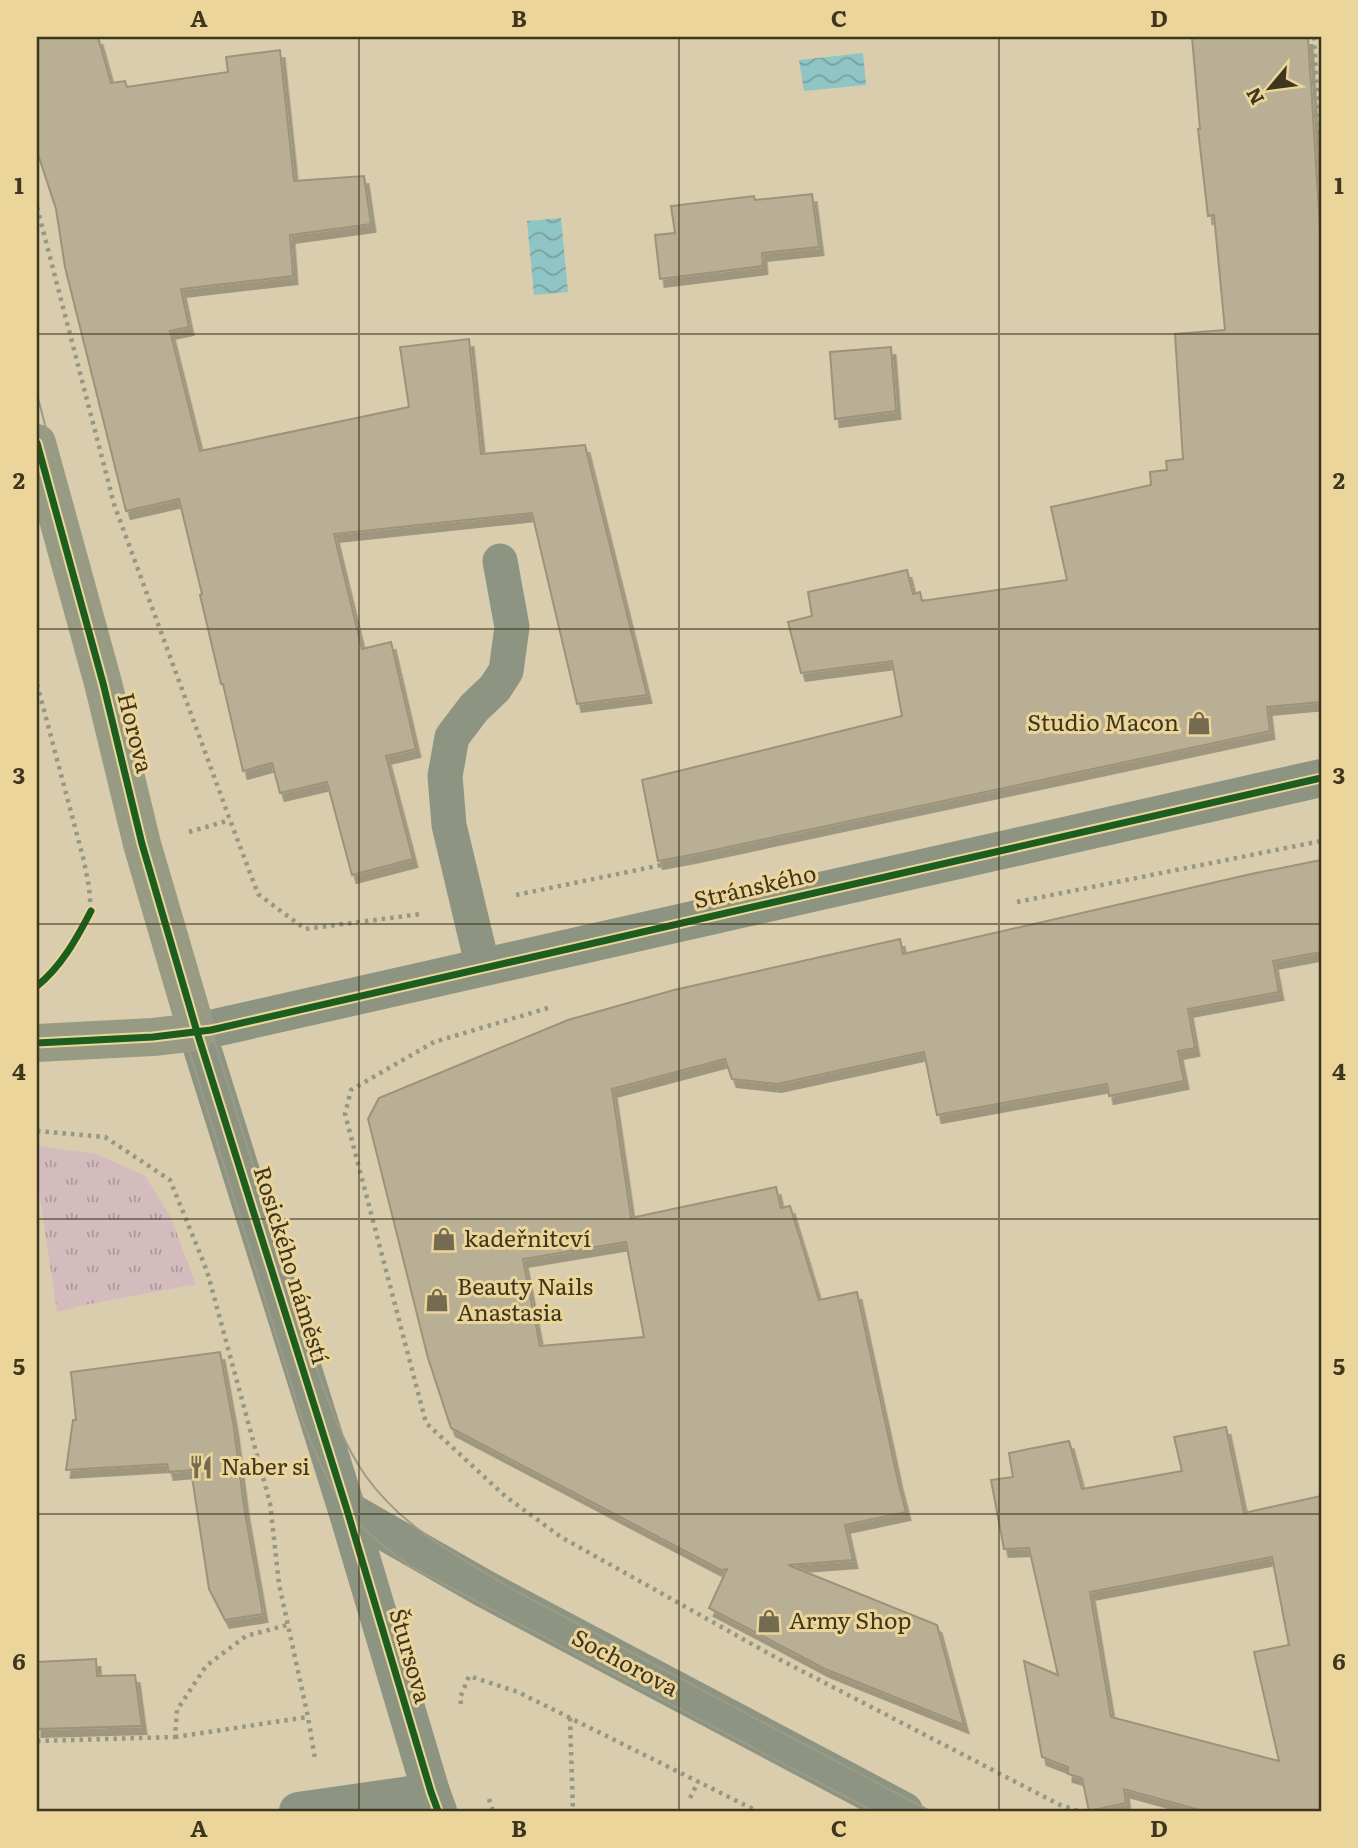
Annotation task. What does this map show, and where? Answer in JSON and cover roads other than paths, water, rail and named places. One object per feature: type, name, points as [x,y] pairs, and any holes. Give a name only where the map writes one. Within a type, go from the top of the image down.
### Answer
[{"type":"street","name":"Horova","points":[[37,443],[103,683],[142,844],[197,1032]]},
{"type":"street","name":"Stránského","points":[[197,1032],[1321,778]]},
{"type":"street","points":[[37,1043],[197,1032]]},
{"type":"street","name":"Rosického náměstí","points":[[197,1032],[347,1510]]},
{"type":"street","name":"Štursova","points":[[347,1510],[434,1802]]},
{"type":"street","name":"Sochorova","points":[[347,1510],[485,1589],[904,1811]]},
{"type":"street","points":[[311,1810],[434,1802]]},
{"type":"lane","points":[[483,968],[449,825],[445,776],[452,737],[474,708],[495,688],[506,671],[512,627],[500,561]]},
{"type":"water","points":[[863,53],[866,85],[804,91],[799,60]]},
{"type":"water","points":[[561,218],[568,292],[534,295],[527,221]]},
{"type":"tram line","points":[[37,394],[114,677],[153,842],[309,1347],[333,1413],[355,1460],[380,1494],[397,1511],[455,1555],[518,1592],[930,1811]]},
{"type":"tram line","points":[[37,498],[92,686],[130,848],[184,1034],[303,1423],[341,1502],[370,1534],[410,1566],[873,1811]]},
{"type":"place","name":"Studio Macon","points":[[1199,723]]},
{"type":"place","name":"kadeřnitcví","points":[[444,1239]]},
{"type":"place","name":"Beauty Nails Anastasia","points":[[437,1300]]},
{"type":"place","name":"Naber si","points":[[201,1467]]},
{"type":"place","name":"Army Shop","points":[[769,1621]]}]
